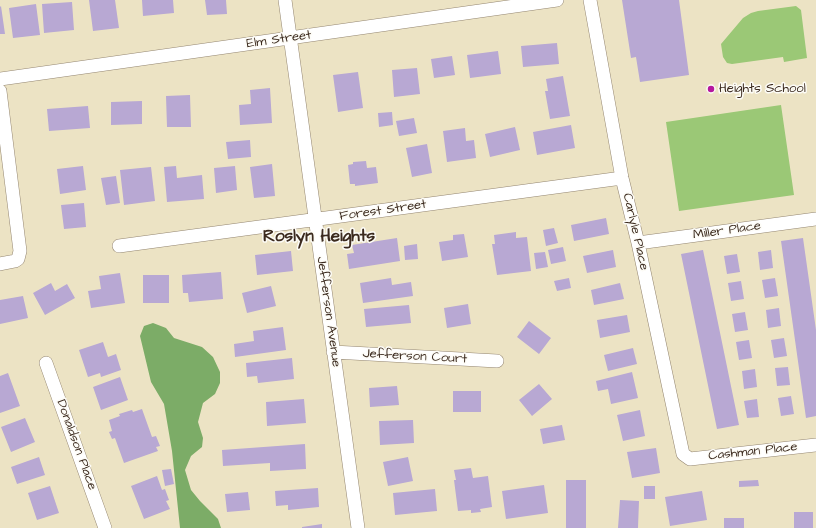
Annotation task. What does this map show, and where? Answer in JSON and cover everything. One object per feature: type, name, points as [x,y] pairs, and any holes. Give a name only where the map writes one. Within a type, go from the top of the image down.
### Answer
[{"type":"street","name":"Jefferson Avenue","points":[[285,0],[358,528]]},
{"type":"street","name":"Elm Street","points":[[0,79],[557,0]]},
{"type":"street","name":"Carlyle Place","points":[[590,0],[622,178],[638,243],[683,454],[690,459]]},
{"type":"street","points":[[0,91],[20,251],[18,258],[11,262],[0,264]]},
{"type":"street","name":"Forest Street","points":[[119,246],[622,178]]},
{"type":"street","name":"Miller Place","points":[[638,243],[816,219]]},
{"type":"street","name":"Jefferson Court","points":[[333,352],[497,361]]},
{"type":"street","name":"Donaldson Place","points":[[46,363],[105,528]]},
{"type":"street","name":"Cashman Place","points":[[690,459],[816,444]]},
{"type":"green space","points":[[796,6],[801,10],[807,58],[784,62],[783,57],[732,64],[727,63],[723,57],[721,44],[743,18],[758,11]]},
{"type":"green space","points":[[781,105],[794,195],[679,211],[666,122]]},
{"type":"green space","points":[[153,323],[166,328],[174,338],[202,347],[213,357],[220,372],[220,383],[215,394],[203,403],[198,422],[203,438],[202,447],[191,456],[185,470],[191,490],[218,519],[221,528],[180,528],[172,451],[164,404],[151,382],[140,336],[144,326]]},
{"type":"building","points":[[89,0],[115,0],[119,28],[93,31]]},
{"type":"building","points":[[142,0],[173,0],[174,13],[143,16]]},
{"type":"building","points":[[205,0],[226,0],[227,14],[207,15]]},
{"type":"building","points":[[622,0],[679,0],[689,75],[640,82],[636,57],[631,58]]},
{"type":"building","points":[[72,2],[74,30],[44,33],[42,4]]},
{"type":"building","points":[[36,4],[40,35],[13,38],[9,8]]},
{"type":"building","points":[[1,6],[5,34],[0,34]]},
{"type":"building","points":[[557,43],[559,64],[523,67],[521,46]]},
{"type":"building","points":[[498,51],[501,74],[470,78],[467,55]]},
{"type":"building","points":[[452,56],[455,75],[434,78],[431,59]]},
{"type":"building","points":[[417,68],[420,94],[394,97],[392,70]]},
{"type":"building","points":[[358,72],[363,108],[338,112],[333,75]]},
{"type":"building","points":[[563,76],[570,116],[550,119],[545,91],[548,91],[546,79]]},
{"type":"building","points":[[270,88],[272,123],[240,125],[239,105],[251,104],[250,90]]},
{"type":"building","points":[[190,95],[191,127],[167,127],[166,96]]},
{"type":"building","points":[[142,101],[142,124],[111,125],[111,102]]},
{"type":"building","points":[[88,106],[90,128],[49,131],[47,109]]},
{"type":"building","points":[[392,112],[393,125],[379,127],[378,113]]},
{"type":"building","points":[[414,118],[417,133],[399,136],[396,121]]},
{"type":"building","points":[[571,125],[575,148],[537,155],[533,132]]},
{"type":"building","points":[[515,127],[520,150],[490,157],[485,134]]},
{"type":"building","points":[[465,128],[466,141],[474,140],[476,158],[447,162],[443,131]]},
{"type":"building","points":[[250,140],[251,157],[228,159],[226,142]]},
{"type":"building","points":[[427,144],[432,173],[412,177],[406,148]]},
{"type":"building","points":[[366,161],[367,168],[376,167],[378,183],[355,186],[355,184],[350,184],[348,165],[353,164],[353,162]]},
{"type":"building","points":[[272,164],[275,196],[254,198],[250,167]]},
{"type":"building","points":[[83,166],[86,190],[60,194],[57,169]]},
{"type":"building","points":[[176,166],[177,178],[202,175],[204,199],[167,202],[164,167]]},
{"type":"building","points":[[235,166],[237,190],[216,193],[214,168]]},
{"type":"building","points":[[151,167],[155,201],[124,205],[120,170]]},
{"type":"building","points":[[116,176],[120,203],[106,205],[101,178]]},
{"type":"building","points":[[84,203],[86,227],[64,229],[61,205]]},
{"type":"building","points":[[606,218],[609,234],[574,241],[571,225]]},
{"type":"building","points":[[554,228],[558,243],[546,246],[543,230]]},
{"type":"building","points":[[516,232],[516,238],[527,237],[531,271],[497,275],[492,244],[495,244],[494,235]]},
{"type":"building","points":[[464,234],[468,257],[442,261],[439,242],[453,240],[453,235]]},
{"type":"building","points":[[397,238],[400,261],[349,269],[347,254],[354,253],[352,245]]},
{"type":"building","points":[[803,238],[816,330],[816,416],[806,418],[781,241]]},
{"type":"building","points":[[417,244],[418,259],[405,260],[404,246]]},
{"type":"building","points":[[563,247],[566,261],[551,264],[548,250]]},
{"type":"building","points":[[613,250],[616,267],[587,273],[583,256]]},
{"type":"building","points":[[703,250],[739,425],[717,429],[681,254]]},
{"type":"building","points":[[771,250],[773,268],[760,270],[758,252]]},
{"type":"building","points":[[291,251],[293,271],[257,275],[255,255]]},
{"type":"building","points":[[545,252],[548,267],[536,269],[534,253]]},
{"type":"building","points":[[737,254],[740,272],[727,274],[724,256]]},
{"type":"building","points":[[221,272],[223,299],[189,302],[188,293],[183,293],[182,275]]},
{"type":"building","points":[[120,273],[125,303],[91,308],[88,291],[101,289],[99,276]]},
{"type":"building","points":[[143,275],[169,275],[169,303],[143,303]]},
{"type":"building","points":[[391,278],[392,285],[411,282],[413,296],[363,303],[360,283]]},
{"type":"building","points":[[569,278],[571,288],[557,291],[554,281]]},
{"type":"building","points":[[775,278],[778,296],[765,298],[762,280]]},
{"type":"building","points":[[741,281],[744,299],[731,301],[728,283]]},
{"type":"building","points":[[51,283],[55,291],[67,284],[75,298],[45,315],[33,293]]},
{"type":"building","points":[[620,283],[624,299],[594,305],[591,290]]},
{"type":"building","points":[[271,286],[276,306],[247,313],[242,293]]},
{"type":"building","points":[[23,296],[28,318],[0,324],[0,300]]},
{"type":"building","points":[[468,304],[471,324],[447,328],[444,308]]},
{"type":"building","points":[[409,305],[411,323],[366,327],[364,309]]},
{"type":"building","points":[[779,308],[781,326],[768,328],[766,310]]},
{"type":"building","points":[[745,312],[748,330],[735,332],[732,314]]},
{"type":"building","points":[[627,315],[630,332],[600,338],[597,320]]},
{"type":"building","points":[[529,321],[551,338],[539,354],[517,337]]},
{"type":"building","points":[[283,327],[286,350],[235,357],[234,344],[254,341],[253,331]]},
{"type":"building","points":[[784,338],[787,356],[774,358],[771,340]]},
{"type":"building","points":[[749,340],[752,358],[739,360],[736,342]]},
{"type":"building","points":[[103,342],[108,357],[116,354],[121,370],[101,377],[100,373],[88,377],[79,350]]},
{"type":"building","points":[[633,348],[637,364],[608,371],[604,355]]},
{"type":"building","points":[[292,358],[294,379],[258,383],[257,376],[247,377],[246,363]]},
{"type":"building","points":[[788,367],[790,385],[777,386],[775,368]]},
{"type":"building","points":[[755,369],[757,387],[744,389],[742,371]]},
{"type":"building","points":[[632,372],[638,398],[611,404],[608,389],[598,391],[596,381]]},
{"type":"building","points":[[8,373],[20,406],[0,413],[0,376]]},
{"type":"building","points":[[120,377],[128,400],[101,410],[93,387]]},
{"type":"building","points":[[539,384],[552,399],[532,416],[519,400]]},
{"type":"building","points":[[397,386],[399,405],[370,407],[369,388]]},
{"type":"building","points":[[453,391],[481,391],[481,412],[453,412]]},
{"type":"building","points":[[791,396],[794,414],[781,416],[778,398]]},
{"type":"building","points":[[304,399],[306,423],[267,426],[266,402]]},
{"type":"building","points":[[757,399],[759,417],[747,418],[744,401]]},
{"type":"building","points":[[142,409],[152,437],[156,436],[160,446],[156,447],[158,451],[124,463],[115,438],[112,439],[109,432],[112,431],[109,420],[120,416],[119,414]]},
{"type":"building","points":[[640,410],[645,436],[623,441],[617,415]]},
{"type":"building","points":[[25,418],[35,442],[11,452],[1,427]]},
{"type":"building","points":[[413,420],[414,443],[380,445],[379,421]]},
{"type":"building","points":[[562,425],[565,440],[543,444],[540,429]]},
{"type":"building","points":[[305,444],[306,469],[270,471],[270,463],[223,466],[222,450]]},
{"type":"building","points":[[656,448],[660,473],[632,478],[627,452]]},
{"type":"building","points":[[39,457],[45,475],[17,484],[11,467]]},
{"type":"building","points":[[408,457],[413,481],[388,486],[383,462]]},
{"type":"building","points":[[471,468],[473,478],[488,476],[492,507],[480,509],[481,512],[471,513],[471,510],[458,511],[454,470]]},
{"type":"building","points":[[171,469],[174,484],[165,486],[162,470]]},
{"type":"building","points":[[157,476],[162,490],[165,489],[169,500],[166,501],[170,509],[144,519],[131,486]]},
{"type":"building","points":[[566,480],[586,480],[586,528],[566,528]]},
{"type":"building","points":[[758,480],[759,486],[739,487],[739,481]]},
{"type":"building","points":[[544,485],[548,513],[506,519],[502,491]]},
{"type":"building","points":[[50,486],[59,513],[37,520],[28,493]]},
{"type":"building","points":[[644,486],[655,486],[655,499],[644,499]]},
{"type":"building","points":[[318,488],[319,507],[288,510],[288,505],[276,506],[275,491]]},
{"type":"building","points":[[435,489],[437,511],[395,515],[393,493]]},
{"type":"building","points":[[702,491],[707,520],[670,526],[665,497]]},
{"type":"building","points":[[248,492],[250,510],[227,512],[225,494]]},
{"type":"building","points":[[620,500],[639,501],[638,528],[618,528]]},
{"type":"building","points":[[794,512],[813,512],[813,528],[794,528]]},
{"type":"building","points":[[724,518],[744,518],[744,528],[724,528]]},
{"type":"building","points":[[322,524],[322,528],[302,528],[302,527]]},
{"type":"place","name":"Heights School","points":[[711,89]]},
{"type":"district","name":"Roslyn Heights","points":[[319,237]]}]
